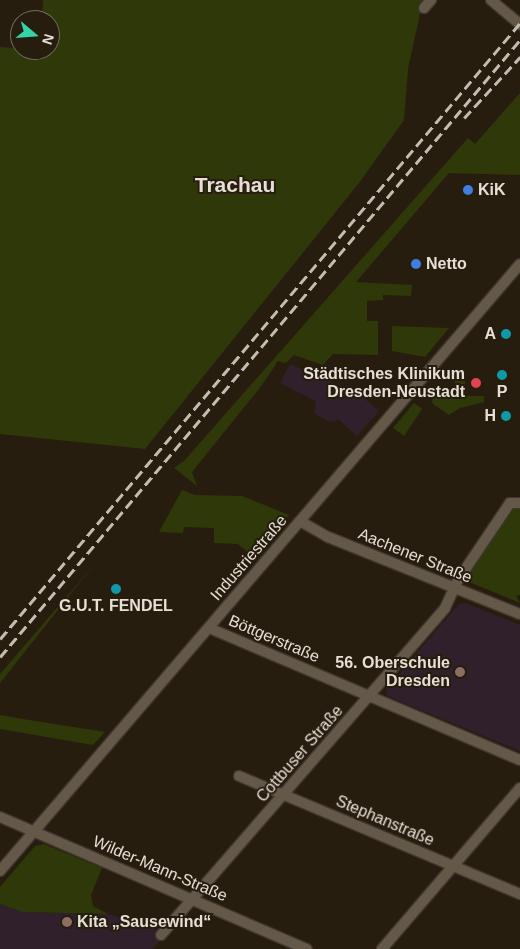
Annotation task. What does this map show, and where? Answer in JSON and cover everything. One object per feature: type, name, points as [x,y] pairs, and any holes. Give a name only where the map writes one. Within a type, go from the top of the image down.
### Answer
[{"type":"street","points":[[491,0],[520,24]]},
{"type":"street","name":"Industriestraße","points":[[0,871],[520,264]]},
{"type":"street","name":"Cottbuser Straße","points":[[161,935],[286,795],[445,608],[455,588],[510,503],[520,504]]},
{"type":"street","name":"Aachener Straße","points":[[300,521],[328,537],[520,614]]},
{"type":"street","name":"Böttgerstraße","points":[[209,628],[520,760]]},
{"type":"street","name":"Stephanstraße","points":[[239,776],[520,894]]},
{"type":"street","points":[[382,949],[520,788]]},
{"type":"street","name":"Wilder-Mann-Straße","points":[[0,817],[308,949]]},
{"type":"shaded area","points":[[290,364],[359,394],[379,411],[357,436],[338,419],[335,422],[328,421],[314,413],[316,401],[280,383]]},
{"type":"shaded area","name":"56. Oberschule Dresden","points":[[465,603],[520,625],[520,751],[387,696],[386,690],[416,654],[459,604]]},
{"type":"shaded area","name":"Kita „Sausewind“","points":[[0,904],[22,912],[108,914],[159,930],[163,937],[152,949],[0,949]]},
{"type":"green space","points":[[43,0],[423,0],[408,69],[404,120],[359,183],[145,449],[0,434],[0,47],[10,48],[10,60],[60,60],[60,10],[42,10]]},
{"type":"green space","points":[[520,93],[520,175],[449,173],[356,282],[412,285],[411,296],[383,295],[383,300],[367,301],[367,321],[378,321],[378,355],[333,354],[323,365],[294,355],[286,363],[278,361],[262,385],[192,472],[197,486],[174,468],[184,461],[468,138],[475,144]]},
{"type":"green space","points":[[392,326],[449,328],[425,357],[392,351]]},
{"type":"green space","points":[[455,378],[465,378],[465,396],[484,396],[484,402],[460,408],[449,415],[432,403],[433,394],[455,393]]},
{"type":"green space","points":[[414,403],[422,409],[404,436],[393,428]]},
{"type":"green space","points":[[182,490],[195,495],[242,496],[289,515],[254,557],[238,544],[214,543],[214,528],[184,527],[183,533],[159,532]]},
{"type":"green space","points":[[520,508],[520,595],[516,596],[520,603],[462,579],[509,509]]},
{"type":"green space","points":[[106,551],[80,582],[0,683],[0,674]]},
{"type":"green space","points":[[0,715],[105,732],[93,745],[0,729]]},
{"type":"green space","points":[[44,844],[102,868],[91,895],[93,906],[108,914],[22,912],[0,904],[0,887],[35,846]]},
{"type":"railway","points":[[0,639],[520,23]]},
{"type":"railway","points":[[0,657],[520,40]]},
{"type":"railway","points":[[464,118],[520,57]]},
{"type":"place","name":"KiK","points":[[468,190]]},
{"type":"place","name":"Netto","points":[[416,264]]},
{"type":"place","name":"A","points":[[506,334]]},
{"type":"place","name":"P","points":[[502,375]]},
{"type":"place","name":"Städtisches Klinikum Dresden-Neustadt","points":[[476,383]]},
{"type":"place","name":"H","points":[[506,416]]},
{"type":"place","name":"G.U.T. FENDEL","points":[[116,589]]},
{"type":"place","name":"56. Oberschule Dresden","points":[[460,672]]},
{"type":"place","name":"Kita „Sausewind“","points":[[67,922]]},
{"type":"district","name":"Trachau","points":[[235,185]]}]
